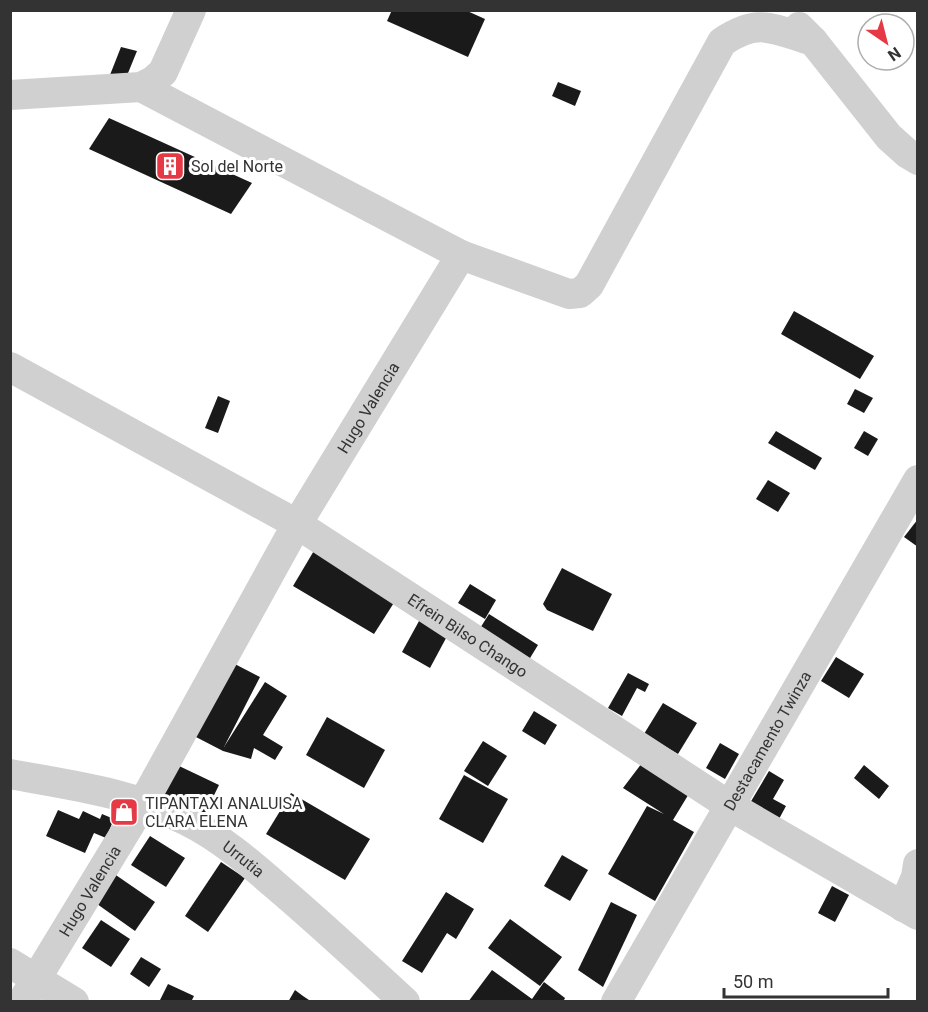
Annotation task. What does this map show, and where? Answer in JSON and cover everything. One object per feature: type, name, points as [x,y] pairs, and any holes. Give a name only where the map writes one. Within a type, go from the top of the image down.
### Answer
[{"type":"street","points":[[10,95],[141,87],[153,81],[163,72],[191,10]]},
{"type":"street","points":[[782,10],[813,40],[890,137],[918,160]]},
{"type":"street","points":[[141,87],[461,255],[569,294],[580,293],[588,285],[722,42],[740,30],[762,26],[813,40]]},
{"type":"street","name":"Hugo Valencia","points":[[29,990],[143,803],[297,524],[461,255]]},
{"type":"street","name":"Efrein Bilso Chango","points":[[10,367],[297,524],[730,806],[910,911]]},
{"type":"street","name":"Destacamento Twinza","points":[[616,1002],[918,480]]},
{"type":"street","name":"Urrutia","points":[[10,774],[89,789],[143,803],[187,820],[237,852],[405,1002]]},
{"type":"street","points":[[910,911],[918,864]]},
{"type":"street","points":[[10,963],[29,990],[74,1002]]},
{"type":"building","points":[[392,10],[465,10],[485,19],[468,57],[387,21]]},
{"type":"building","points":[[121,47],[137,51],[126,78],[108,80]]},
{"type":"building","points":[[558,82],[581,91],[575,106],[552,96]]},
{"type":"building","name":"Sol del Norte","points":[[109,118],[252,183],[231,214],[89,149]]},
{"type":"building","points":[[794,311],[874,356],[860,379],[781,334]]},
{"type":"building","points":[[855,389],[873,398],[864,413],[847,404]]},
{"type":"building","points":[[218,396],[230,401],[218,433],[205,428]]},
{"type":"building","points":[[776,431],[822,458],[815,470],[768,443]]},
{"type":"building","points":[[864,431],[878,439],[868,456],[854,448]]},
{"type":"building","points":[[768,480],[790,493],[778,512],[756,499]]},
{"type":"building","points":[[918,519],[918,547],[904,537]]},
{"type":"building","points":[[315,549],[397,598],[374,634],[293,586]]},
{"type":"building","points":[[562,568],[612,594],[593,631],[547,610],[543,604]]},
{"type":"building","points":[[470,584],[496,600],[485,619],[458,603]]},
{"type":"building","points":[[424,612],[452,627],[430,668],[402,652]]},
{"type":"building","points":[[489,614],[538,645],[527,663],[477,633]]},
{"type":"building","points":[[836,657],[864,674],[849,698],[821,681]]},
{"type":"building","points":[[231,662],[260,677],[224,747],[265,682],[287,696],[263,735],[283,747],[275,760],[254,748],[251,759],[223,751],[194,736]]},
{"type":"building","points":[[628,673],[649,684],[645,692],[637,688],[622,716],[608,708]]},
{"type":"building","points":[[663,703],[697,723],[678,754],[644,734]]},
{"type":"building","points":[[534,711],[557,725],[545,745],[522,731]]},
{"type":"building","points":[[327,717],[385,750],[364,788],[306,755]]},
{"type":"building","points":[[483,741],[507,756],[488,786],[464,771]]},
{"type":"building","points":[[720,743],[739,754],[725,779],[706,768]]},
{"type":"building","points":[[645,759],[690,792],[673,820],[694,832],[655,901],[608,874],[647,806],[664,814],[623,788]]},
{"type":"building","points":[[177,765],[219,785],[200,824],[158,804]]},
{"type":"building","points":[[864,765],[889,786],[879,799],[854,778]]},
{"type":"building","points":[[769,771],[784,780],[773,799],[786,806],[779,819],[750,803]]},
{"type":"building","points":[[464,775],[508,799],[483,843],[439,819]]},
{"type":"building","points":[[291,793],[370,839],[345,880],[266,834]]},
{"type":"building","points":[[58,810],[79,819],[83,811],[100,819],[102,814],[114,819],[106,838],[94,833],[85,853],[46,836]]},
{"type":"building","points":[[150,836],[185,858],[166,887],[131,865]]},
{"type":"building","points":[[562,855],[588,870],[570,901],[544,886]]},
{"type":"building","points":[[221,862],[245,878],[208,932],[185,916]]},
{"type":"building","points":[[110,871],[155,902],[135,931],[90,899]]},
{"type":"building","points":[[832,886],[849,895],[835,922],[818,913]]},
{"type":"building","points":[[446,892],[474,909],[456,939],[447,933],[422,973],[402,961]]},
{"type":"building","points":[[611,902],[637,915],[603,987],[578,970]]},
{"type":"building","points":[[510,919],[562,957],[540,986],[488,948]]},
{"type":"building","points":[[101,920],[130,939],[111,967],[82,948]]},
{"type":"building","points":[[141,957],[161,969],[149,987],[130,974]]},
{"type":"building","points":[[492,970],[532,999],[544,982],[565,998],[563,1002],[468,1002]]},
{"type":"building","points":[[168,984],[194,996],[191,1002],[159,1002]]},
{"type":"building","points":[[295,990],[303,996],[312,1002],[288,1002]]},
{"type":"place","name":"Sol del Norte","points":[[170,166]]},
{"type":"place","name":"TIPANTAXI ANALUISA CLARA ELENA","points":[[124,812]]}]
